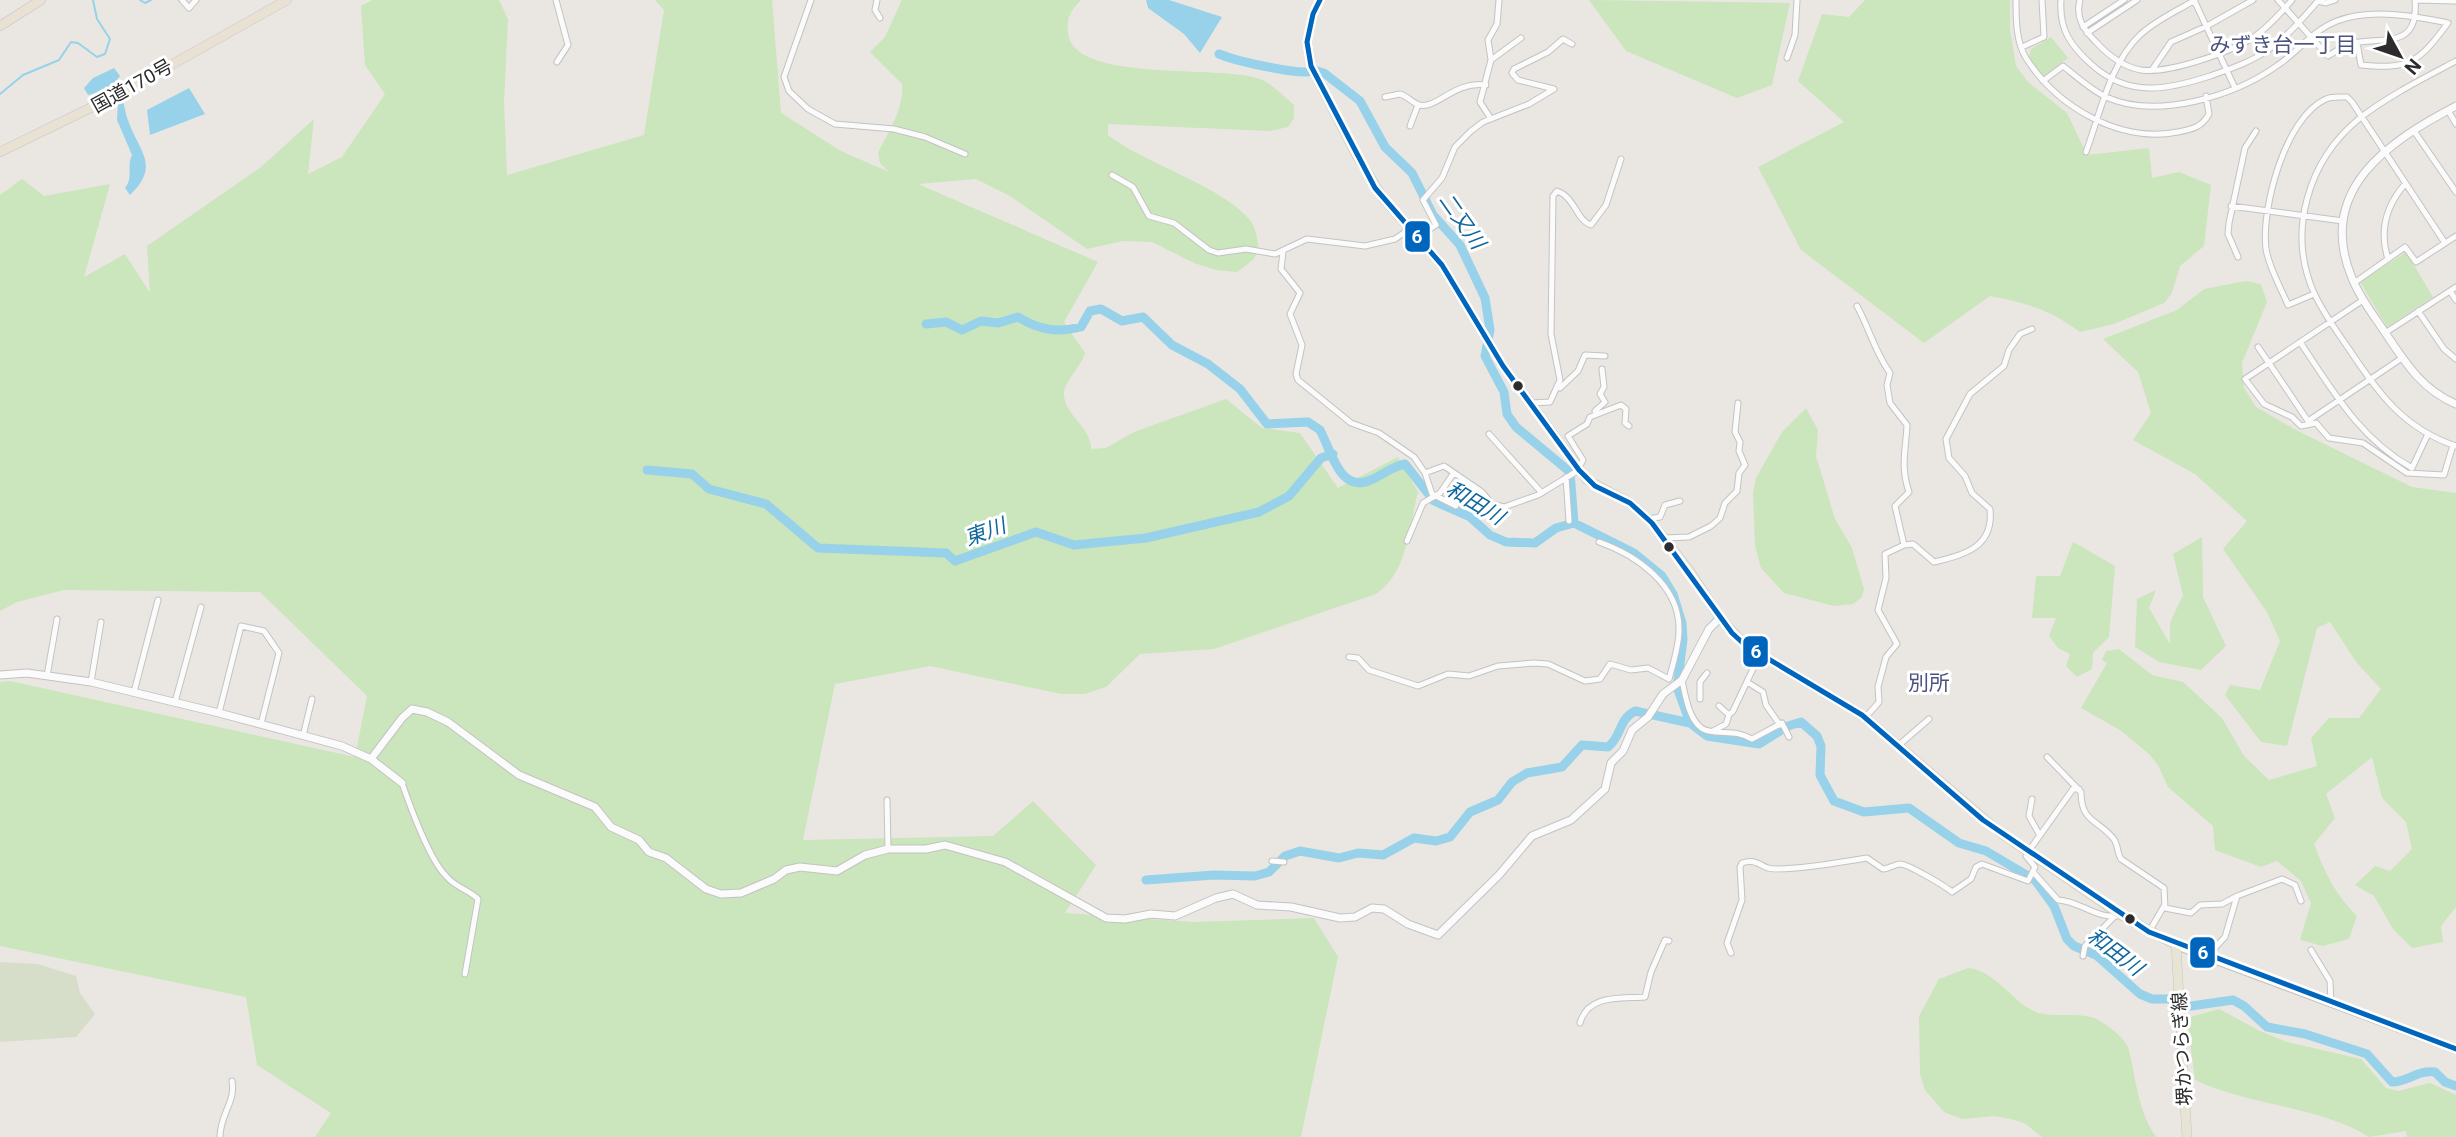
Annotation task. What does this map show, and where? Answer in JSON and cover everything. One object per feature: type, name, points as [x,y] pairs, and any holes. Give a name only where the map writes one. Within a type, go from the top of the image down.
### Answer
[{"type":"highway","points":[[0,26],[41,0]]},
{"type":"highway","name":"国道170号","points":[[260,15],[281,0]]},
{"type":"highway","name":"国道170号","points":[[0,152],[111,99],[287,0]]},
{"type":"main road","points":[[1320,0],[1313,14],[1307,42],[1311,66],[1375,188],[1442,265],[1528,402],[1579,470],[1595,486],[1619,496],[1649,519],[1732,633],[1760,654],[1865,718],[1983,820],[2118,916],[2176,945],[2456,1049]]},
{"type":"main road","name":"堺かつらぎ線","points":[[2176,945],[2187,1137]]},
{"type":"street","points":[[182,0],[189,8],[196,0]]},
{"type":"street","points":[[556,0],[568,45],[557,62]]},
{"type":"street","points":[[811,0],[784,77],[789,91],[808,109],[835,124],[894,129],[925,137],[965,155]]},
{"type":"street","points":[[877,0],[875,10],[880,18]]},
{"type":"street","points":[[1491,119],[1480,102],[1491,60],[1488,40],[1496,24],[1499,0]]},
{"type":"street","points":[[1787,58],[1795,36],[1797,0]]},
{"type":"street","points":[[2016,0],[2022,47],[2043,81],[2098,121],[2151,136],[2193,129],[2204,123],[2210,114],[2206,96]]},
{"type":"street","points":[[2022,47],[2044,37],[2042,0]]},
{"type":"street","points":[[2061,0],[2062,27],[2067,39],[2090,63],[2112,80],[2139,89],[2156,90],[2227,70],[2269,49],[2318,1],[2335,0]]},
{"type":"street","points":[[2080,0],[2079,16],[2087,33],[2121,62],[2142,70],[2168,69],[2219,53],[2250,39],[2292,0]]},
{"type":"street","points":[[2083,27],[2124,0]]},
{"type":"street","points":[[2087,33],[2137,0]]},
{"type":"street","points":[[2086,152],[2112,80],[2131,45],[2148,28],[2195,0],[2235,88]]},
{"type":"street","points":[[2152,70],[2171,42],[2207,26],[2253,0]]},
{"type":"street","points":[[2278,0],[2309,38],[2328,56],[2357,43],[2396,39],[2406,33],[2416,16],[2415,0],[2456,1]]},
{"type":"street","points":[[2043,81],[2063,66],[2106,97],[2158,107],[2176,106],[2235,88],[2281,63],[2320,29],[2346,18],[2416,16],[2448,23],[2432,45],[2402,66],[2393,68],[2361,65],[2357,43]]},
{"type":"street","points":[[1491,60],[1521,38]]},
{"type":"street","points":[[1418,237],[1436,225],[1423,200],[1442,178],[1455,147],[1471,131],[1491,119],[1529,104],[1554,89],[1518,80],[1512,73],[1514,69],[1548,51],[1563,39],[1572,44]]},
{"type":"street","points":[[2363,300],[2331,322],[2245,379],[2264,404],[2292,417],[2301,426],[2316,423],[2329,438],[2363,443],[2414,475],[2444,475],[2454,446],[2427,436],[2397,414],[2369,380],[2331,322],[2314,294],[2304,254],[2303,216],[2315,175],[2326,154],[2361,117],[2456,61]]},
{"type":"street","points":[[1385,97],[1400,94],[1418,105],[1446,97],[1463,85],[1486,85]]},
{"type":"street","points":[[2314,294],[2288,305],[2267,253],[2266,211],[2283,153],[2312,110],[2324,100],[2347,97],[2445,243]]},
{"type":"street","points":[[1410,126],[1418,105]]},
{"type":"street","points":[[2456,106],[2384,150],[2357,181],[2343,221],[2345,259],[2363,300],[2402,358],[2431,390],[2456,404]]},
{"type":"street","points":[[2448,110],[2456,124]]},
{"type":"street","points":[[2238,257],[2228,234],[2231,206],[2245,148],[2256,131]]},
{"type":"street","points":[[2414,131],[2456,192]]},
{"type":"street","points":[[1559,388],[1551,334],[1553,196],[1558,191],[1567,195],[1584,222],[1591,225],[1606,205],[1622,159]]},
{"type":"street","points":[[1112,175],[1133,187],[1149,216],[1174,223],[1209,250],[1283,252],[1307,239],[1365,246],[1380,244],[1411,228]]},
{"type":"street","points":[[2388,259],[2384,247],[2385,222],[2391,203],[2405,184]]},
{"type":"street","points":[[2231,206],[2343,221]]},
{"type":"street","points":[[2354,283],[2405,247],[2416,262],[2456,236]]},
{"type":"street","points":[[1283,252],[1281,269],[1300,293],[1290,314],[1302,345],[1296,374],[1298,380],[1351,423],[1379,433],[1414,457],[1425,473],[1434,496],[1456,506]]},
{"type":"street","points":[[2385,333],[2453,289],[2456,300]]},
{"type":"street","points":[[1857,306],[1869,327],[1877,354],[1890,373],[1887,385],[1890,403],[1907,425],[1902,443],[1906,452],[1903,470],[1909,492],[1897,502],[1895,511],[1904,545]]},
{"type":"street","points":[[2418,311],[2444,349],[2456,359]]},
{"type":"street","points":[[1865,718],[1879,702],[1878,687],[1885,661],[1897,641],[1878,610],[1885,578],[1884,558],[1889,552],[1913,544],[1934,562],[1963,555],[1986,540],[1991,527],[1990,509],[1972,493],[1965,476],[1949,458],[1946,439],[1970,394],[2004,366],[2009,350],[2020,334],[2032,330]]},
{"type":"street","points":[[2300,342],[2365,435],[2412,468],[2427,436]]},
{"type":"street","points":[[2258,347],[2308,421],[2402,358]]},
{"type":"street","points":[[1528,402],[1544,405],[1550,402],[1559,388],[1578,371],[1585,355],[1605,356]]},
{"type":"street","points":[[1425,473],[1444,466],[1498,506],[1511,506],[1542,494],[1579,470],[1583,460],[1568,436],[1587,424],[1590,417],[1605,402],[1600,394],[1604,387],[1602,369]]},
{"type":"street","points":[[1665,538],[1689,537],[1711,526],[1720,518],[1725,503],[1737,491],[1739,473],[1745,465],[1739,451],[1741,442],[1735,432],[1738,403]]},
{"type":"street","points":[[1590,417],[1621,405],[1626,409],[1625,423],[1629,426]]},
{"type":"street","points":[[1489,434],[1542,494]]},
{"type":"street","points":[[1407,541],[1423,503],[1443,490],[1453,474]]},
{"type":"street","points":[[1566,477],[1569,521]]},
{"type":"street","points":[[1649,519],[1660,517],[1665,506],[1681,502]]},
{"type":"street","points":[[1599,542],[1620,550],[1665,585],[1679,630],[1669,679],[1670,688]]},
{"type":"street","points":[[134,692],[158,600]]},
{"type":"street","points":[[175,702],[201,607]]},
{"type":"street","points":[[370,759],[401,718],[412,709],[427,712],[448,722],[519,775],[595,807],[611,827],[639,840],[649,852],[666,858],[706,888],[721,894],[741,893],[774,879],[786,870],[800,867],[837,870],[865,855],[888,849],[926,849],[945,845],[1005,862],[1106,918],[1125,919],[1151,914],[1175,916],[1216,898],[1233,894],[1257,905],[1291,907],[1340,918],[1354,917],[1377,907],[1413,927],[1438,935],[1499,875],[1532,836],[1571,820],[1605,789],[1611,764],[1623,751],[1632,730],[1648,717],[1670,688],[1682,679],[1709,629],[1720,618]]},
{"type":"street","points":[[47,676],[57,619]]},
{"type":"street","points":[[91,682],[101,622]]},
{"type":"street","points":[[219,713],[241,626],[264,631],[279,653],[261,724]]},
{"type":"street","points":[[1713,732],[1727,724],[1760,654]]},
{"type":"street","points":[[1349,657],[1358,659],[1369,670],[1419,686],[1448,674],[1469,676],[1498,666],[1534,663],[1548,664],[1585,681],[1600,679],[1610,664],[1631,670],[1648,668],[1669,679]]},
{"type":"street","points":[[0,675],[13,672],[91,682],[342,746],[370,759],[402,783],[413,814],[441,871],[449,880],[478,899],[465,974]]},
{"type":"street","points":[[1700,699],[1700,682],[1707,673]]},
{"type":"street","points":[[1682,679],[1700,682]]},
{"type":"street","points":[[1682,679],[1697,724],[1713,732],[1734,731],[1752,739],[1780,725]]},
{"type":"street","points":[[1747,682],[1765,694],[1766,705],[1790,737]]},
{"type":"street","points":[[303,736],[312,699]]},
{"type":"street","points":[[1720,706],[1729,715]]},
{"type":"street","points":[[1899,745],[1929,719]]},
{"type":"street","points":[[2048,757],[2079,789],[2082,809],[2115,839],[2121,859],[2164,888],[2164,906],[2149,932]]},
{"type":"street","points":[[1731,953],[1727,943],[1743,889],[1740,867],[1748,862],[1770,868],[1867,858],[1883,869],[1900,864],[1909,867],[1922,876],[1940,881],[1952,892],[1971,879],[1979,864],[2028,881],[2035,867],[2026,856],[2028,852],[2057,808],[2073,789],[2079,789]]},
{"type":"street","points":[[2032,799],[2029,816],[2039,834]]},
{"type":"street","points":[[887,800],[888,849]]},
{"type":"street","points":[[1272,860],[1284,862]]},
{"type":"street","points":[[2034,873],[2058,900],[2073,901],[2100,915],[2118,916]]},
{"type":"street","points":[[2164,906],[2191,913],[2200,905],[2222,905],[2237,896],[2282,879],[2295,885],[2301,901]]},
{"type":"street","points":[[2207,956],[2225,937],[2237,896]]},
{"type":"street","points":[[2083,956],[2085,946],[2118,916]]},
{"type":"street","points":[[1580,1023],[1590,1006],[1598,1001],[1645,997],[1651,972],[1665,940],[1669,941]]},
{"type":"street","points":[[2311,950],[2330,981],[2331,1003]]},
{"type":"street","points":[[220,1137],[221,1116],[229,1107],[232,1081]]},
{"type":"green space","points":[[372,0],[499,0],[508,19],[504,102],[507,175],[644,135],[664,10],[655,0],[772,0],[781,113],[841,151],[889,172],[880,163],[878,153],[901,103],[902,84],[870,52],[885,37],[902,0],[1081,0],[1070,15],[1068,33],[1076,49],[1095,60],[1151,70],[1241,75],[1260,79],[1294,105],[1294,118],[1288,127],[1270,131],[1108,124],[1108,135],[1124,146],[1219,195],[1249,219],[1255,229],[1259,250],[1253,260],[1237,272],[1216,270],[1194,263],[1152,242],[1123,241],[1087,249],[1010,196],[976,179],[918,184],[1098,262],[1064,322],[1085,353],[1065,388],[1065,401],[1087,434],[1091,449],[1106,448],[1134,432],[1226,399],[1262,428],[1300,433],[1338,488],[1398,457],[1418,492],[1406,548],[1395,574],[1376,594],[1214,649],[1140,654],[1106,687],[1085,694],[1061,694],[930,666],[835,684],[803,840],[993,836],[1033,801],[1096,865],[1065,913],[1193,922],[1314,918],[1338,957],[1301,1137],[315,1137],[331,1113],[257,1065],[246,997],[0,946],[0,682],[10,681],[355,757],[367,696],[260,592],[64,590],[17,602],[0,611],[0,195],[22,179],[44,196],[110,184],[84,277],[125,254],[150,293],[147,246],[261,167],[314,119],[308,174],[342,157],[385,94],[365,65],[361,6]]},
{"type":"green space","points":[[1589,0],[1790,3],[1772,85],[1737,98],[1626,51]]},
{"type":"green space","points":[[1865,0],[2010,0],[2010,30],[2016,66],[2028,82],[2067,113],[2087,155],[2149,148],[2152,178],[2179,172],[2211,185],[2204,246],[2180,266],[2172,293],[2164,303],[2114,324],[2080,332],[2038,308],[1990,296],[1924,343],[1801,250],[1758,167],[1844,122],[1798,81],[1822,14],[1849,17]]},
{"type":"green space","points":[[2051,37],[2068,58],[2043,77],[2029,57],[2031,49]]},
{"type":"green space","points":[[2406,252],[2433,297],[2387,327],[2360,282]]},
{"type":"green space","points":[[2246,281],[2261,284],[2267,302],[2242,363],[2244,388],[2256,407],[2296,430],[2412,487],[2456,493],[2456,907],[2441,926],[2443,942],[2412,948],[2393,929],[2374,896],[2355,885],[2375,866],[2390,871],[2412,849],[2406,822],[2382,798],[2372,757],[2326,794],[2335,818],[2314,844],[2331,883],[2357,916],[2349,939],[2323,946],[2300,940],[2311,903],[2301,881],[2277,861],[2261,867],[2215,850],[2213,826],[2168,787],[2158,765],[2149,754],[2120,730],[2081,708],[2107,663],[2102,660],[2106,651],[2119,649],[2152,675],[2183,682],[2222,718],[2244,756],[2269,780],[2317,766],[2311,738],[2329,718],[2359,718],[2381,689],[2357,663],[2330,622],[2317,628],[2287,746],[2261,742],[2225,695],[2230,685],[2260,690],[2280,641],[2267,612],[2223,549],[2247,521],[2195,474],[2133,440],[2151,413],[2138,372],[2103,339],[2177,310],[2204,289]]},
{"type":"green space","points":[[1806,408],[1818,430],[1816,456],[1835,519],[1852,548],[1864,589],[1862,597],[1853,604],[1834,606],[1784,593],[1761,568],[1755,546],[1753,493],[1756,478],[1782,432]]},
{"type":"green space","points":[[2202,537],[2203,597],[2226,646],[2201,670],[2159,662],[2135,647],[2137,599],[2156,590],[2149,608],[2170,644],[2170,623],[2183,595],[2173,554]]},
{"type":"green space","points":[[2073,542],[2115,566],[2109,637],[2093,653],[2092,669],[2077,677],[2066,666],[2070,654],[2058,648],[2049,636],[2056,618],[2032,618],[2036,576],[2060,576]]},
{"type":"green space","points":[[0,962],[38,964],[76,976],[80,993],[95,1014],[76,1037],[0,1042]]},
{"type":"green space","points":[[1968,968],[1986,974],[2022,1004],[2037,1012],[2086,1016],[2115,1031],[2129,1050],[2141,1106],[2156,1137],[2042,1137],[2024,1123],[2011,1119],[1994,1116],[1962,1119],[1944,1112],[1925,1090],[1920,1074],[1919,1016],[1939,979]]},
{"type":"green space","points":[[2219,1009],[2287,1042],[2361,1059],[2386,1088],[2398,1091],[2430,1083],[2456,1095],[2456,1137],[2407,1137],[2406,1131],[2369,1137],[2328,1119],[2238,1096],[2195,1080],[2187,1018]]},
{"type":"water","points":[[1146,0],[1169,0],[1222,17],[1200,53],[1184,34],[1148,8]]},
{"type":"water","points":[[114,68],[120,76],[113,85],[122,97],[128,120],[145,158],[144,175],[130,195],[125,188],[132,155],[117,120],[118,102],[110,90],[88,95],[84,88],[93,78]]},
{"type":"water","points":[[189,88],[205,114],[150,135],[147,110]]},
{"type":"waterway","points":[[0,94],[23,75],[59,60],[71,42],[78,43],[97,57],[105,54],[110,39],[97,19],[93,0]]},
{"type":"waterway","points":[[140,0],[145,3],[151,0]]},
{"type":"waterway","name":"二又川","points":[[1219,54],[1263,66],[1308,72]]},
{"type":"waterway","name":"二又川","points":[[1317,71],[1324,73],[1360,101],[1385,147],[1412,173],[1433,215],[1460,245],[1485,298],[1490,330],[1485,356],[1504,392],[1507,414],[1516,427],[1570,472],[1574,523]]},
{"type":"waterway","name":"和田川","points":[[926,324],[946,322],[962,330],[981,321],[998,323],[1018,317],[1033,325],[1064,330],[1081,327],[1090,311],[1101,309],[1122,321],[1143,317],[1172,345],[1208,364],[1240,389],[1267,424],[1308,422],[1320,430],[1340,471],[1354,482],[1375,478],[1405,464],[1434,501],[1470,517],[1490,535],[1506,542],[1535,543],[1556,528],[1574,523],[1634,553],[1662,576],[1673,594],[1682,623],[1683,640],[1677,687],[1690,723],[1707,736],[1759,744],[1788,726],[1801,722],[1817,736],[1821,746],[1820,775],[1834,801],[1864,812],[1909,808],[1959,843],[1986,851],[2035,880],[2054,906],[2067,939],[2074,946],[2096,955],[2140,994],[2152,999],[2169,999]]},
{"type":"waterway","name":"東川","points":[[647,470],[692,474],[709,489],[766,504],[818,548],[946,553],[955,561],[1036,532],[1074,545],[1146,538],[1259,512],[1289,496],[1321,458],[1333,454]]},
{"type":"waterway","points":[[1146,880],[1214,875],[1255,876],[1269,872],[1285,856],[1300,851],[1339,858],[1358,853],[1383,855],[1414,838],[1436,841],[1450,837],[1470,812],[1498,800],[1512,782],[1527,773],[1562,767],[1582,745],[1608,747],[1626,719],[1635,711],[1690,723]]},
{"type":"waterway","name":"和田川","points":[[2191,1006],[2233,1000],[2244,1006],[2267,1027],[2305,1034],[2367,1054],[2392,1082],[2435,1072],[2445,1082],[2456,1086]]},
{"type":"transit line","name":"6","points":[[1320,0],[1313,14],[1307,42],[1311,66],[1375,188],[1442,265],[1503,366],[1579,470],[1595,486],[1630,503],[1652,523],[1732,633],[1745,645],[1862,715],[1983,820],[2149,932],[2456,1049]]},
{"type":"district","name":"みずき台一丁目","points":[[2283,45]]},
{"type":"district","name":"別所","points":[[1929,683]]}]
